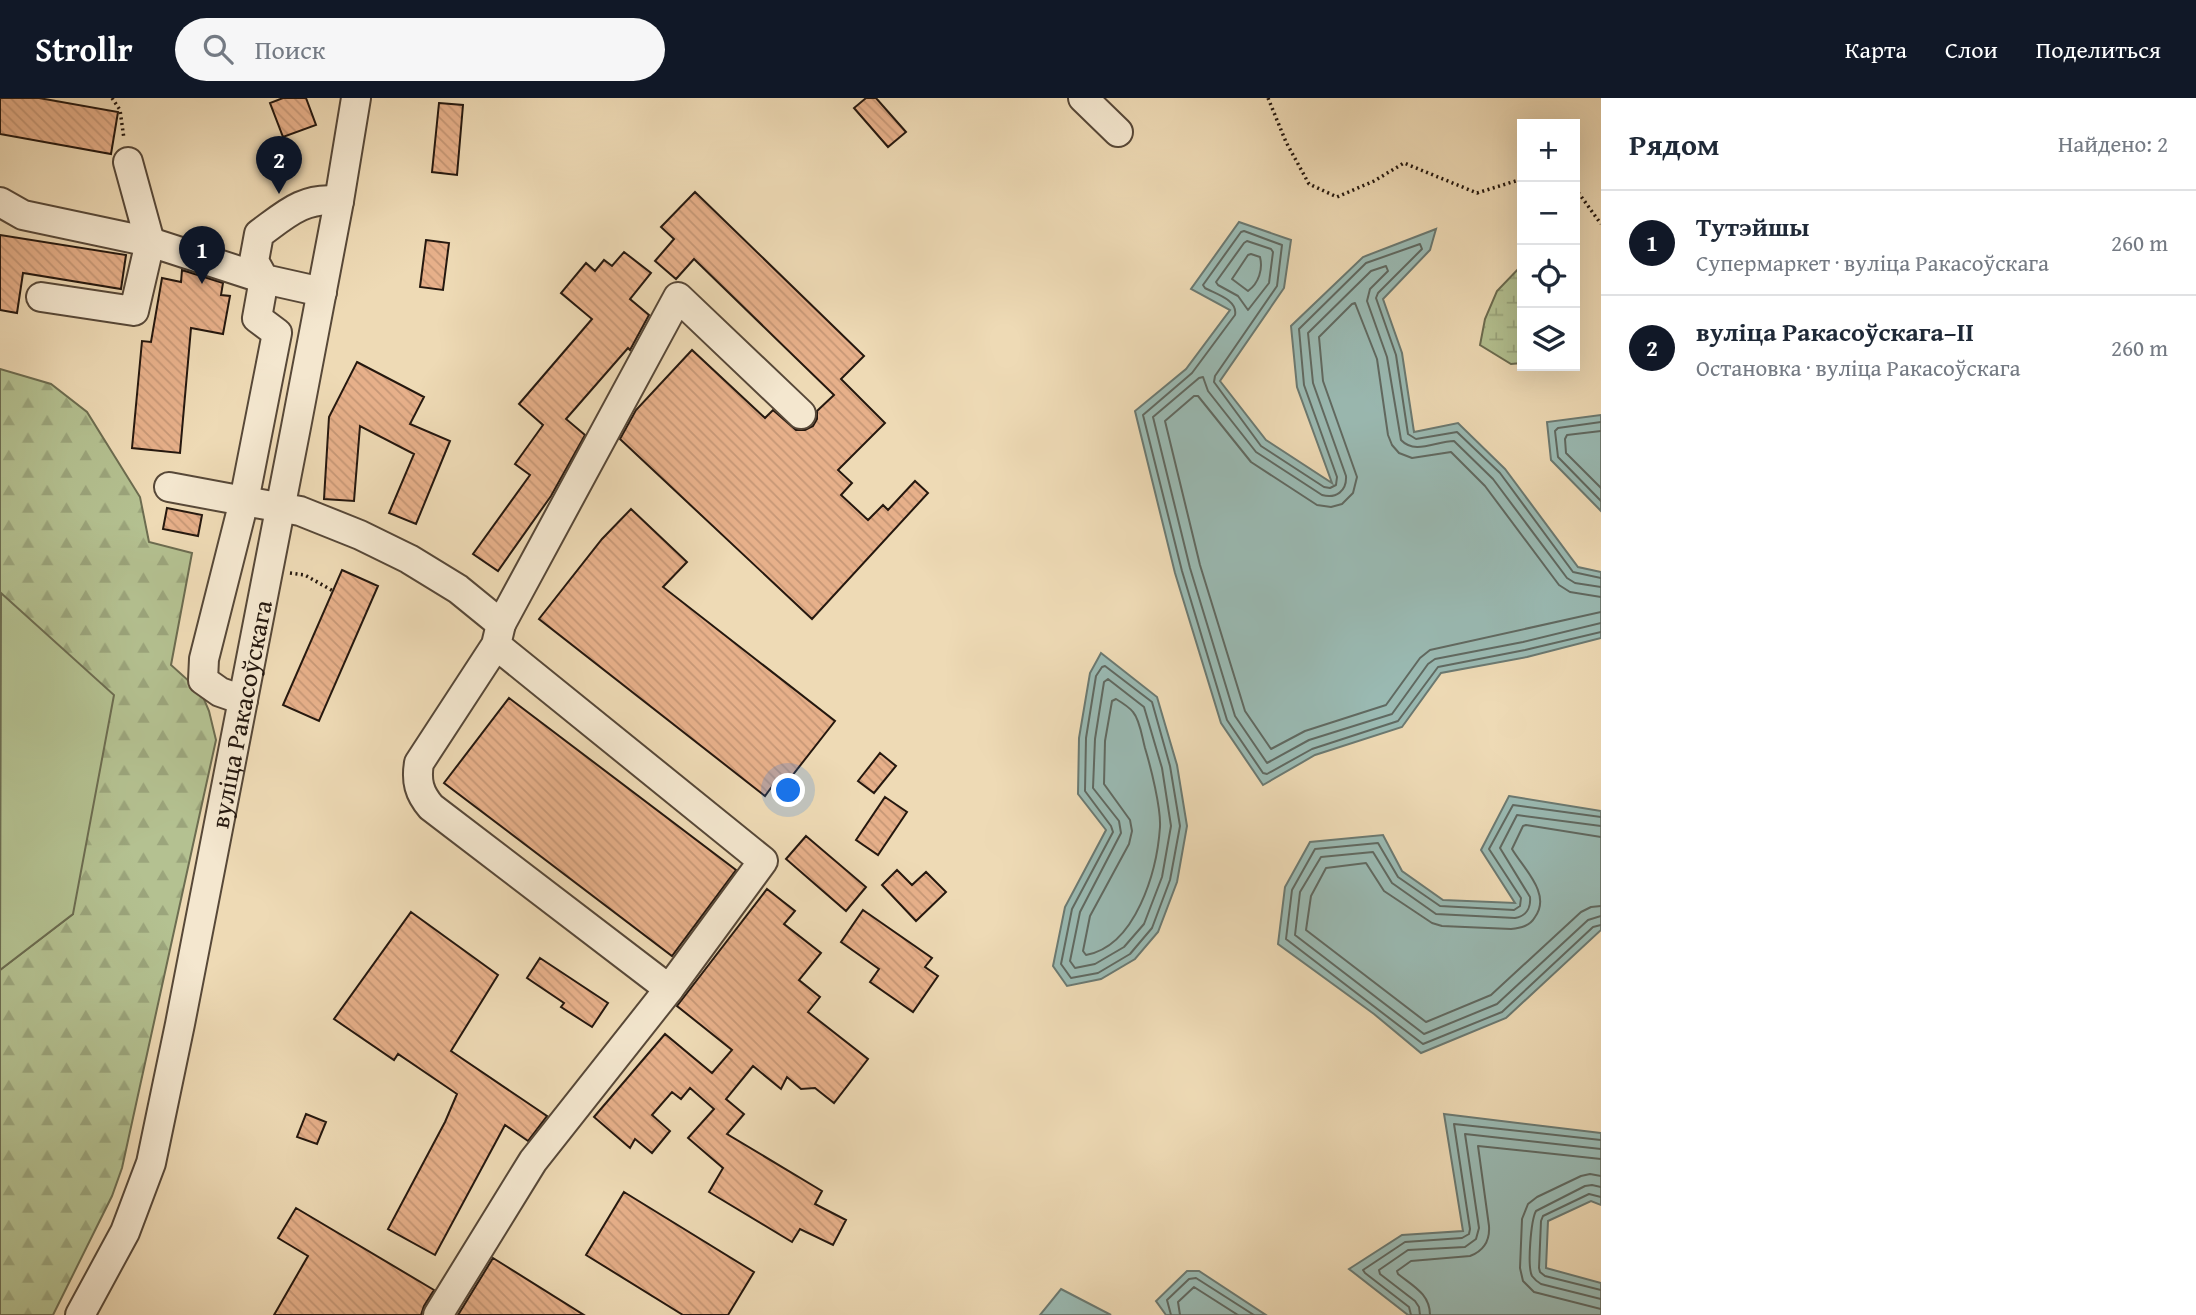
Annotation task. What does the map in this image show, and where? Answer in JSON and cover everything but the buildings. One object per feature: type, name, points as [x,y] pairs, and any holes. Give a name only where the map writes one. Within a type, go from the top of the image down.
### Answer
[{"type":"street","name":"вуліца Ракасоўскага","points":[[80,1315],[125,1232],[151,1163],[322,292],[356,98]]},
{"type":"street","points":[[1083,98],[1118,132]]},
{"type":"street","points":[[41,297],[135,311],[150,242],[128,162]]},
{"type":"street","points":[[243,699],[220,692],[203,680],[204,659],[244,501],[277,333],[257,318],[264,279],[254,261],[259,234],[304,204],[324,199],[339,201]]},
{"type":"street","points":[[0,202],[23,215],[150,242],[264,279],[322,292]]},
{"type":"street","points":[[669,989],[431,807],[421,795],[417,782],[419,763],[499,635],[678,297],[801,414]]},
{"type":"street","points":[[169,487],[300,511],[409,559],[458,589],[499,635],[763,861],[669,989],[533,1161],[438,1315]]},
{"type":"path","points":[[112,98],[120,110],[128,162]]},
{"type":"path","points":[[1268,98],[1286,142],[1309,184],[1337,197],[1374,181],[1404,163],[1477,193],[1517,181]]},
{"type":"path","points":[[1580,195],[1601,224]]},
{"type":"path","points":[[288,572],[305,575],[332,591]]},
{"type":"green space","points":[[1517,270],[1517,363],[1511,364],[1480,345],[1485,319],[1497,291]]},
{"type":"green space","points":[[0,369],[51,384],[87,412],[140,497],[149,542],[192,553],[171,665],[201,692],[216,740],[122,1168],[112,1196],[53,1315],[0,1315],[0,970],[73,914],[0,594]]},
{"type":"green space","points":[[1,593],[114,695],[73,914],[0,970]]},
{"type":"water","points":[[1239,222],[1291,240],[1284,288],[1220,381],[1266,440],[1332,483],[1297,387],[1291,326],[1363,257],[1436,229],[1430,250],[1383,299],[1402,353],[1414,432],[1458,423],[1505,469],[1578,567],[1601,572],[1601,638],[1527,657],[1441,673],[1402,727],[1315,755],[1263,785],[1221,723],[1175,573],[1135,411],[1186,369],[1230,310],[1191,289]]},
{"type":"water","points":[[1601,415],[1601,511],[1551,460],[1547,422]]},
{"type":"water","points":[[1101,653],[1157,697],[1177,765],[1187,826],[1177,882],[1158,932],[1135,959],[1101,979],[1067,986],[1053,966],[1065,907],[1106,830],[1078,794],[1079,738],[1090,673]]},
{"type":"water","points":[[1509,796],[1601,811],[1601,930],[1506,1018],[1421,1053],[1374,1014],[1278,944],[1285,887],[1310,842],[1383,835],[1402,871],[1443,900],[1515,903],[1481,850]]},
{"type":"water","points":[[1444,1114],[1601,1133],[1601,1205],[1591,1201],[1548,1221],[1546,1268],[1601,1283],[1601,1315],[1408,1315],[1349,1269],[1402,1235],[1463,1231]]},
{"type":"water","points":[[1187,1271],[1199,1271],[1266,1315],[1166,1315],[1156,1301]]},
{"type":"water","points":[[1061,1289],[1111,1315],[1040,1315]]},
{"type":"place","name":"вуліца Ракасоўскага–II","points":[[279,194]]},
{"type":"place","name":"Тутэйшы","points":[[202,284]]}]
